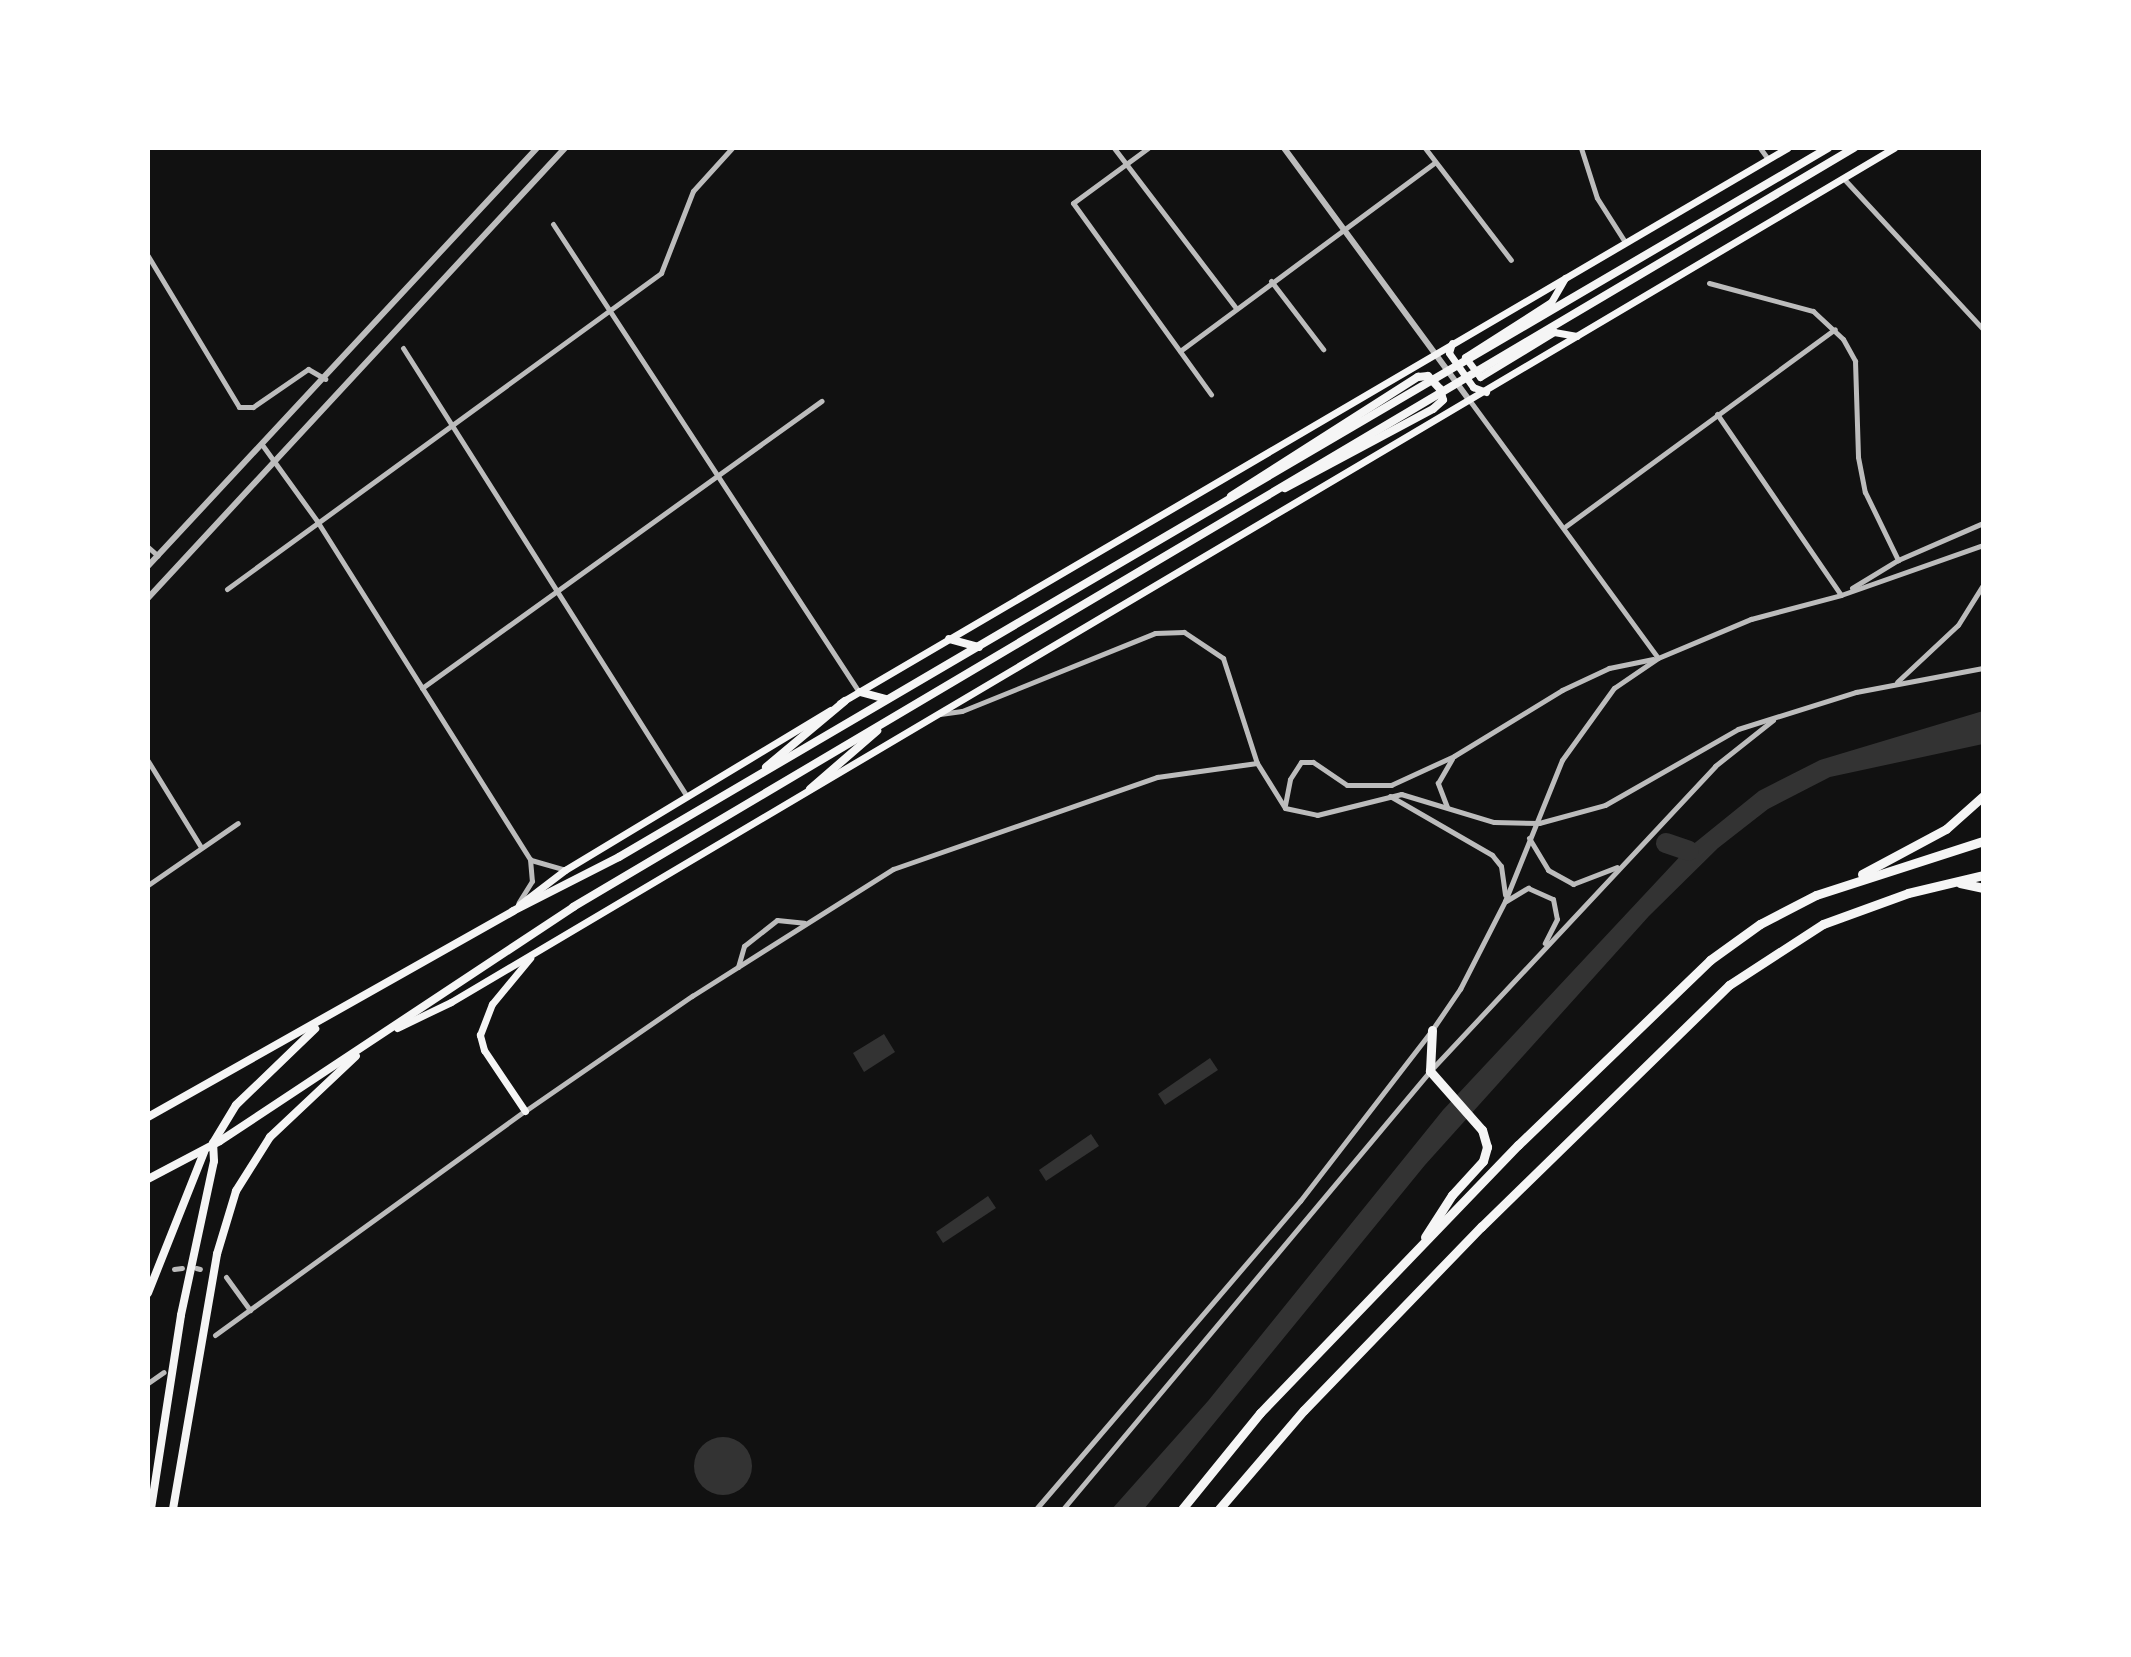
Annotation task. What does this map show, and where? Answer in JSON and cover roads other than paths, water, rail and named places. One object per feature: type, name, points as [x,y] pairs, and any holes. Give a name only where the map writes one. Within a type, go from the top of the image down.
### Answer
[{"type":"highway","points":[[1182,1509],[1260,1413],[1518,1145],[1710,960],[1760,924],[1937,835],[1983,796]]},
{"type":"highway","points":[[1836,887],[1983,841]]},
{"type":"highway","points":[[1219,1509],[1406,1305],[1601,1105],[1729,985],[1823,924],[1957,882],[1983,877]]},
{"type":"highway","points":[[1957,882],[1983,888]]},
{"type":"highway","points":[[1416,1254],[1452,1195],[1483,1161],[1487,1141],[1482,1130],[1430,1071],[1432,1030]]},
{"type":"main road","points":[[513,911],[565,870],[686,795],[1787,148]]},
{"type":"main road","points":[[148,1117],[513,911],[619,857],[1274,477],[1828,148]]},
{"type":"main road","points":[[148,1181],[180,1165],[360,1050],[525,936],[1854,148]]},
{"type":"main road","points":[[377,1038],[537,951],[1894,148]]},
{"type":"main road","points":[[1566,276],[1551,302],[1465,357],[1480,377],[1554,332],[1577,336]]},
{"type":"main road","points":[[1452,343],[1449,353],[1473,387],[1486,392]]},
{"type":"main road","points":[[1175,534],[1418,377],[1428,376],[1440,389],[1443,400],[1433,409],[1332,466],[1266,495]]},
{"type":"main road","points":[[949,639],[979,647]]},
{"type":"main road","points":[[860,692],[870,698],[892,698]]},
{"type":"main road","points":[[743,785],[845,701]]},
{"type":"main road","points":[[810,789],[900,713]]},
{"type":"main road","points":[[525,1111],[484,1050],[480,1035],[492,1004],[537,951]]},
{"type":"main road","points":[[148,1293],[200,1156],[213,1143],[236,1105],[322,1021]]},
{"type":"main road","points":[[173,1509],[225,1220],[248,1166],[270,1137],[360,1050]]},
{"type":"main road","points":[[151,1509],[181,1315],[214,1161],[213,1143]]},
{"type":"street","points":[[148,566],[263,446],[537,148]]},
{"type":"street","points":[[148,598],[565,148]]},
{"type":"street","points":[[227,589],[611,311],[667,265],[688,199],[732,148]]},
{"type":"street","points":[[1114,148],[1235,307]]},
{"type":"street","points":[[1148,148],[1073,203],[1211,394]]},
{"type":"street","points":[[1284,148],[1566,526],[1658,658]]},
{"type":"street","points":[[1425,148],[1511,260]]},
{"type":"street","points":[[1581,148],[1597,198],[1625,242]]},
{"type":"street","points":[[1760,148],[1768,159]]},
{"type":"street","points":[[1180,351],[1235,307],[1435,162]]},
{"type":"street","points":[[1844,179],[1983,329]]},
{"type":"street","points":[[553,224],[860,692]]},
{"type":"street","points":[[148,256],[239,407],[253,407],[308,369],[325,379]]},
{"type":"street","points":[[1271,281],[1323,349]]},
{"type":"street","points":[[1709,283],[1813,311],[1835,329],[1855,361],[1858,457],[1865,492],[1898,560]]},
{"type":"street","points":[[1566,526],[1835,329]]},
{"type":"street","points":[[403,348],[686,795]]},
{"type":"street","points":[[422,688],[822,401]]},
{"type":"street","points":[[1717,414],[1841,595]]},
{"type":"street","points":[[263,446],[277,461],[317,521],[530,859],[532,881],[513,911]]},
{"type":"street","points":[[1841,595],[1898,560],[1983,523]]},
{"type":"street","points":[[1285,808],[1290,779],[1301,762],[1313,762],[1347,785],[1372,787],[1410,779],[1562,690],[1609,668],[1658,658],[1751,619],[1841,595],[1983,545]]},
{"type":"street","points":[[148,547],[158,556]]},
{"type":"street","points":[[1897,682],[1958,625],[1983,585]]},
{"type":"street","points":[[939,714],[962,711],[1155,633],[1184,632],[1223,658],[1257,763],[1285,808],[1317,815],[1389,795],[1411,795],[1494,822],[1572,818],[1636,789],[1738,729],[1897,682],[1983,668]]},
{"type":"street","points":[[1036,1509],[1291,1213],[1432,1030],[1460,989],[1505,901],[1562,760],[1593,711],[1614,688],[1658,658]]},
{"type":"street","points":[[1063,1509],[1430,1071],[1715,766],[1777,717]]},
{"type":"street","points":[[1447,807],[1438,783],[1454,756]]},
{"type":"street","points":[[148,761],[201,847]]},
{"type":"street","points":[[215,1335],[525,1111],[805,923],[908,862],[1157,777],[1257,763]]},
{"type":"street","points":[[1389,795],[1497,860],[1504,875],[1505,901]]},
{"type":"street","points":[[148,885],[238,823]]},
{"type":"street","points":[[1529,837],[1548,870],[1573,884],[1621,865]]},
{"type":"street","points":[[530,859],[565,870]]},
{"type":"street","points":[[1505,901],[1536,888],[1553,899],[1557,919],[1537,954]]},
{"type":"street","points":[[738,967],[744,946],[777,920],[805,923]]},
{"type":"street","points":[[226,1277],[250,1310]]},
{"type":"street","points":[[148,1383],[164,1372]]},
{"type":"waterway","points":[[1666,843],[1689,851]]}]
